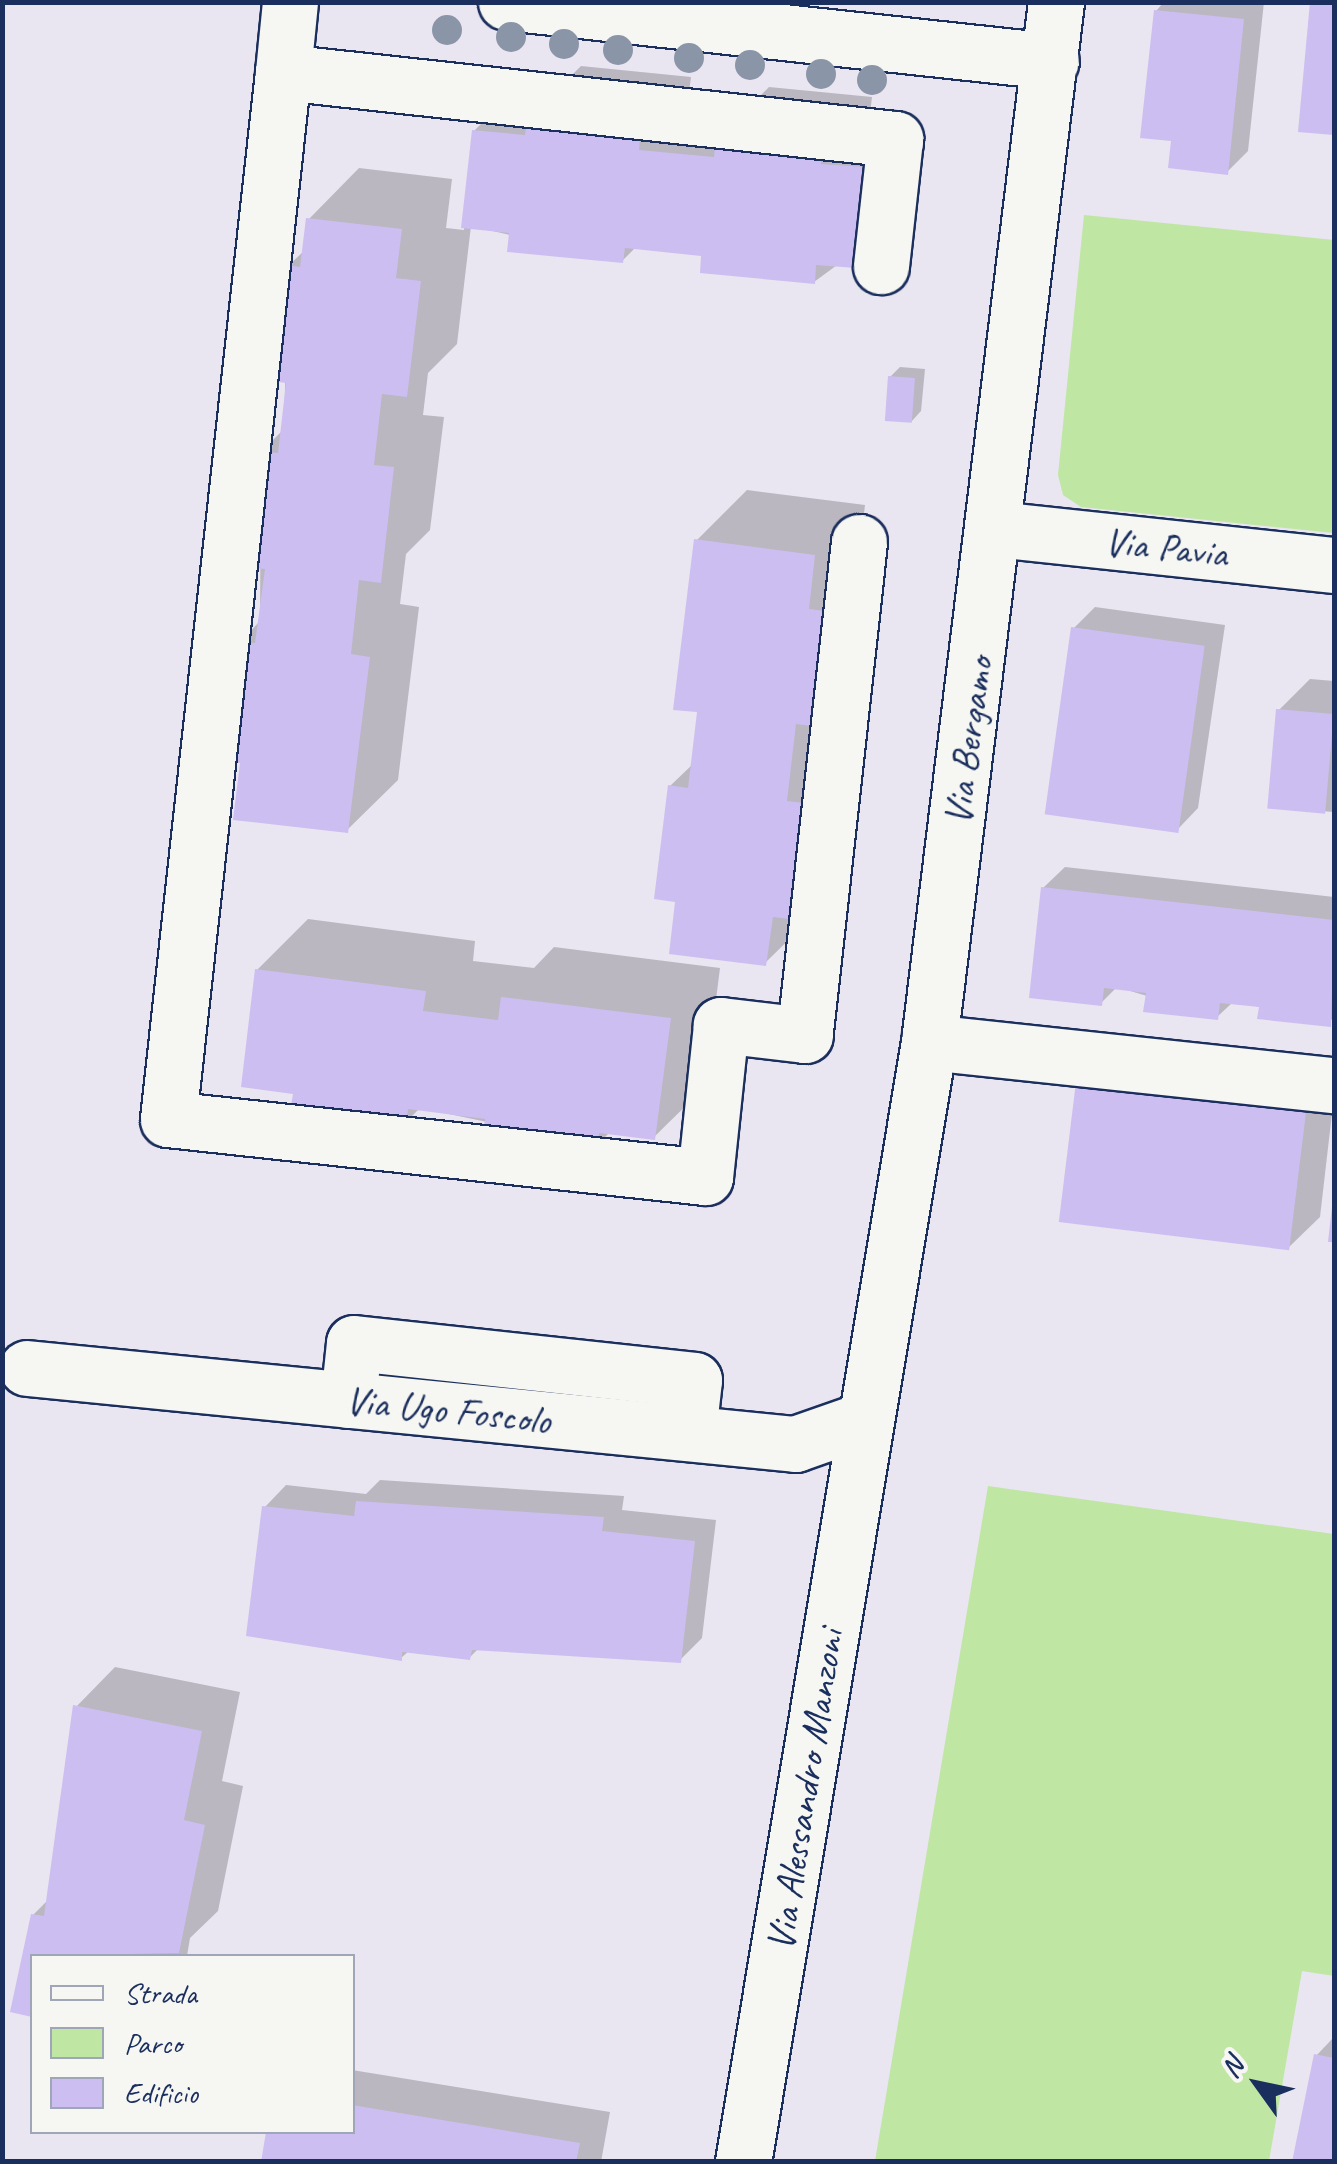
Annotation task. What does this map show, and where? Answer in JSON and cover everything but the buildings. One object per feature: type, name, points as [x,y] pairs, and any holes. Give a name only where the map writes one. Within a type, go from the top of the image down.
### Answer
[{"type":"street","points":[[290,2],[168,1119],[705,1177],[721,1025],[804,1035],[859,542]]},
{"type":"street","points":[[506,2],[908,25],[1051,61]]},
{"type":"street","name":"Via Bergamo","points":[[866,1419],[929,1042],[996,529],[1056,2]]},
{"type":"street","points":[[283,72],[895,138],[881,266]]},
{"type":"street","name":"Via Pavia","points":[[996,529],[1334,565]]},
{"type":"street","points":[[929,1042],[1334,1085]]},
{"type":"street","name":"Via Ugo Foscolo","points":[[27,1368],[795,1444],[866,1419]]},
{"type":"street","name":"Via Alessandro Manzoni","points":[[743,2162],[866,1419]]},
{"type":"green space","points":[[1084,215],[1334,240],[1334,533],[1081,507],[1063,495],[1058,475]]},
{"type":"green space","points":[[988,1486],[1334,1534],[1334,1976],[1302,1971],[1269,2161],[875,2161]]}]
